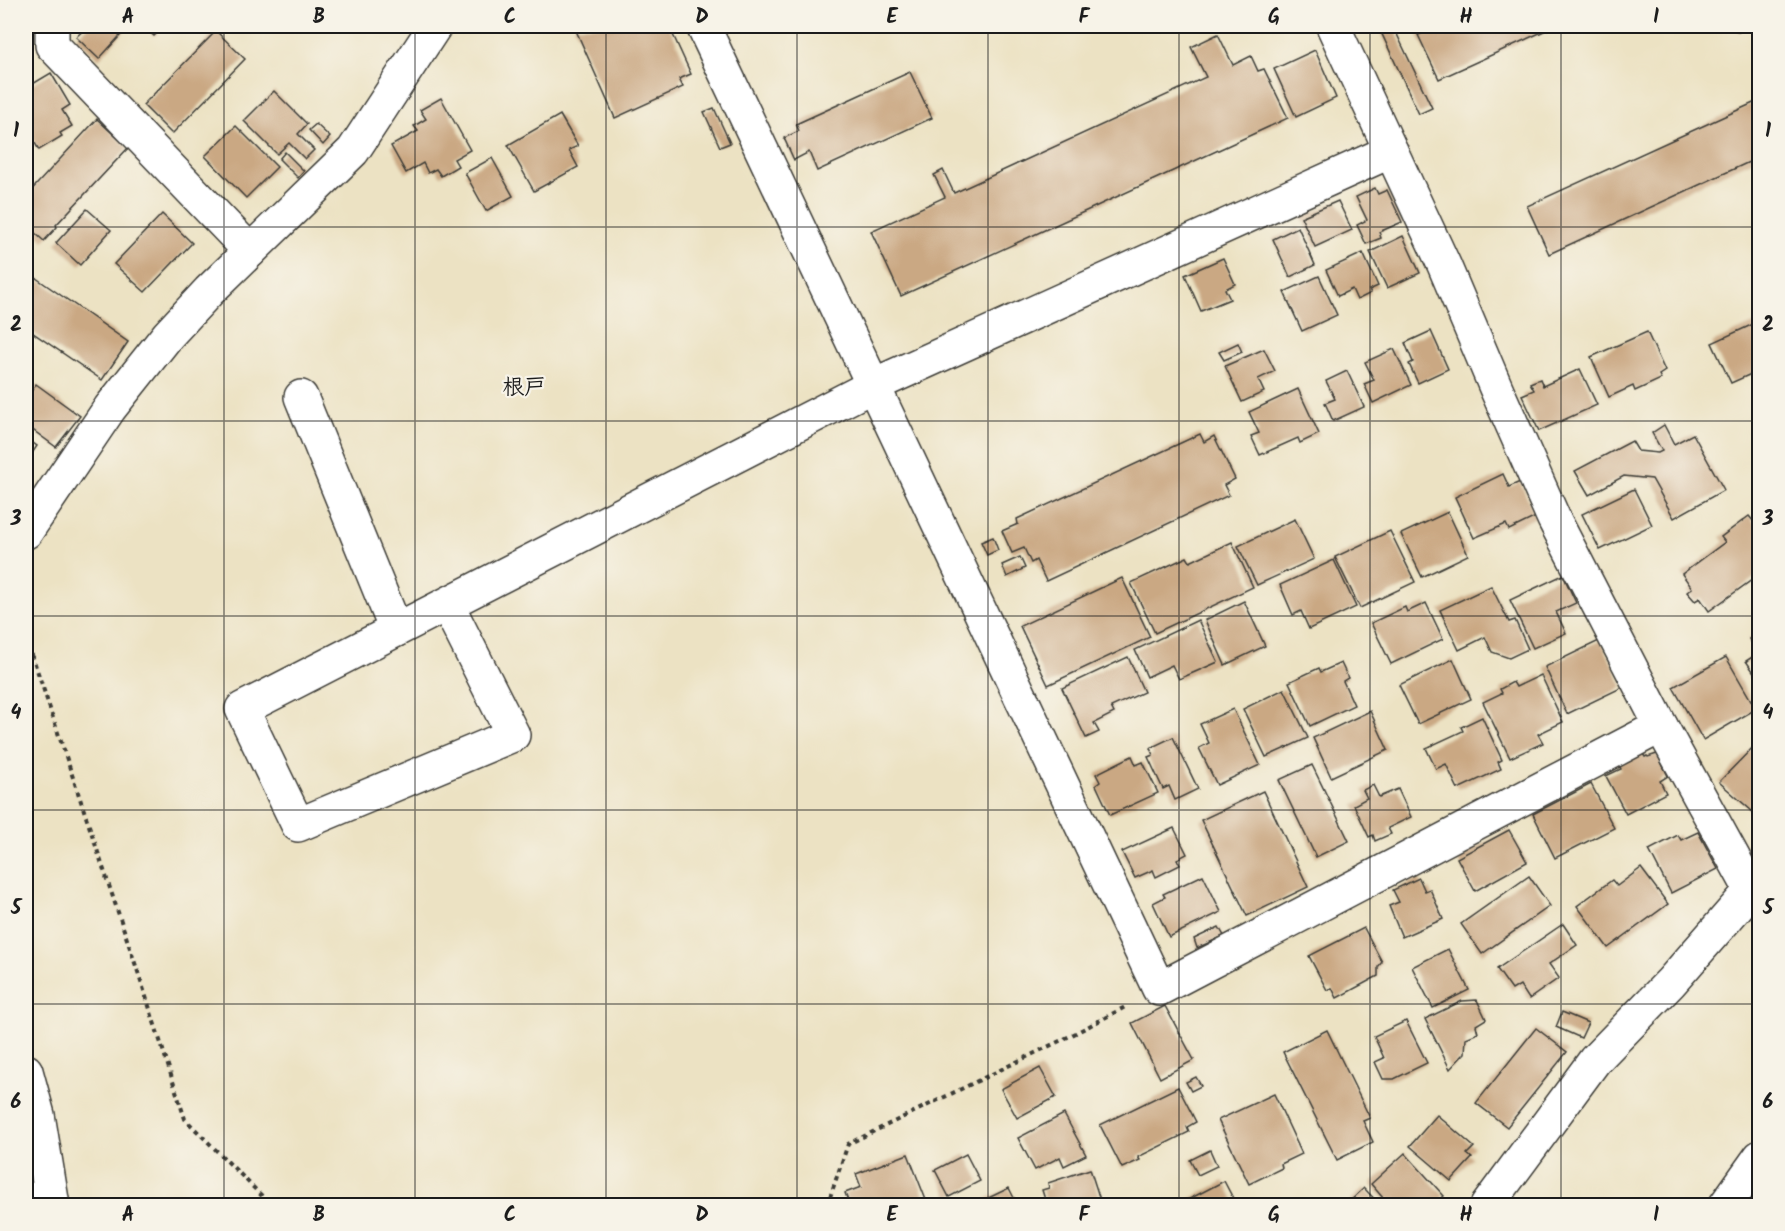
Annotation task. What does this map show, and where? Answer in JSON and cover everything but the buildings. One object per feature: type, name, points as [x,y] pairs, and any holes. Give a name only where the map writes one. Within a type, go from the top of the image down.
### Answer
[{"type":"street","points":[[52,26],[52,45],[250,250]]},
{"type":"street","points":[[26,532],[110,408],[184,318],[250,250],[353,151],[435,26]]},
{"type":"street","points":[[703,26],[1159,989],[1660,726]]},
{"type":"street","points":[[1332,26],[1444,265],[1554,519],[1660,726],[1756,885],[1671,982],[1595,1060],[1487,1206]]},
{"type":"street","points":[[447,604],[513,735],[298,825],[242,709],[874,385],[1391,151]]},
{"type":"street","points":[[301,398],[396,630]]},
{"type":"street","points":[[26,1071],[38,1115],[53,1206]]},
{"type":"street","points":[[1725,1206],[1760,1157]]},
{"type":"street","points":[[26,1198],[28,1206]]},
{"type":"path","points":[[26,637],[185,1119],[273,1206]]},
{"type":"path","points":[[827,1206],[848,1144],[1072,1035],[1159,989]]},
{"type":"district","name":"根戸","points":[[524,388]]}]
